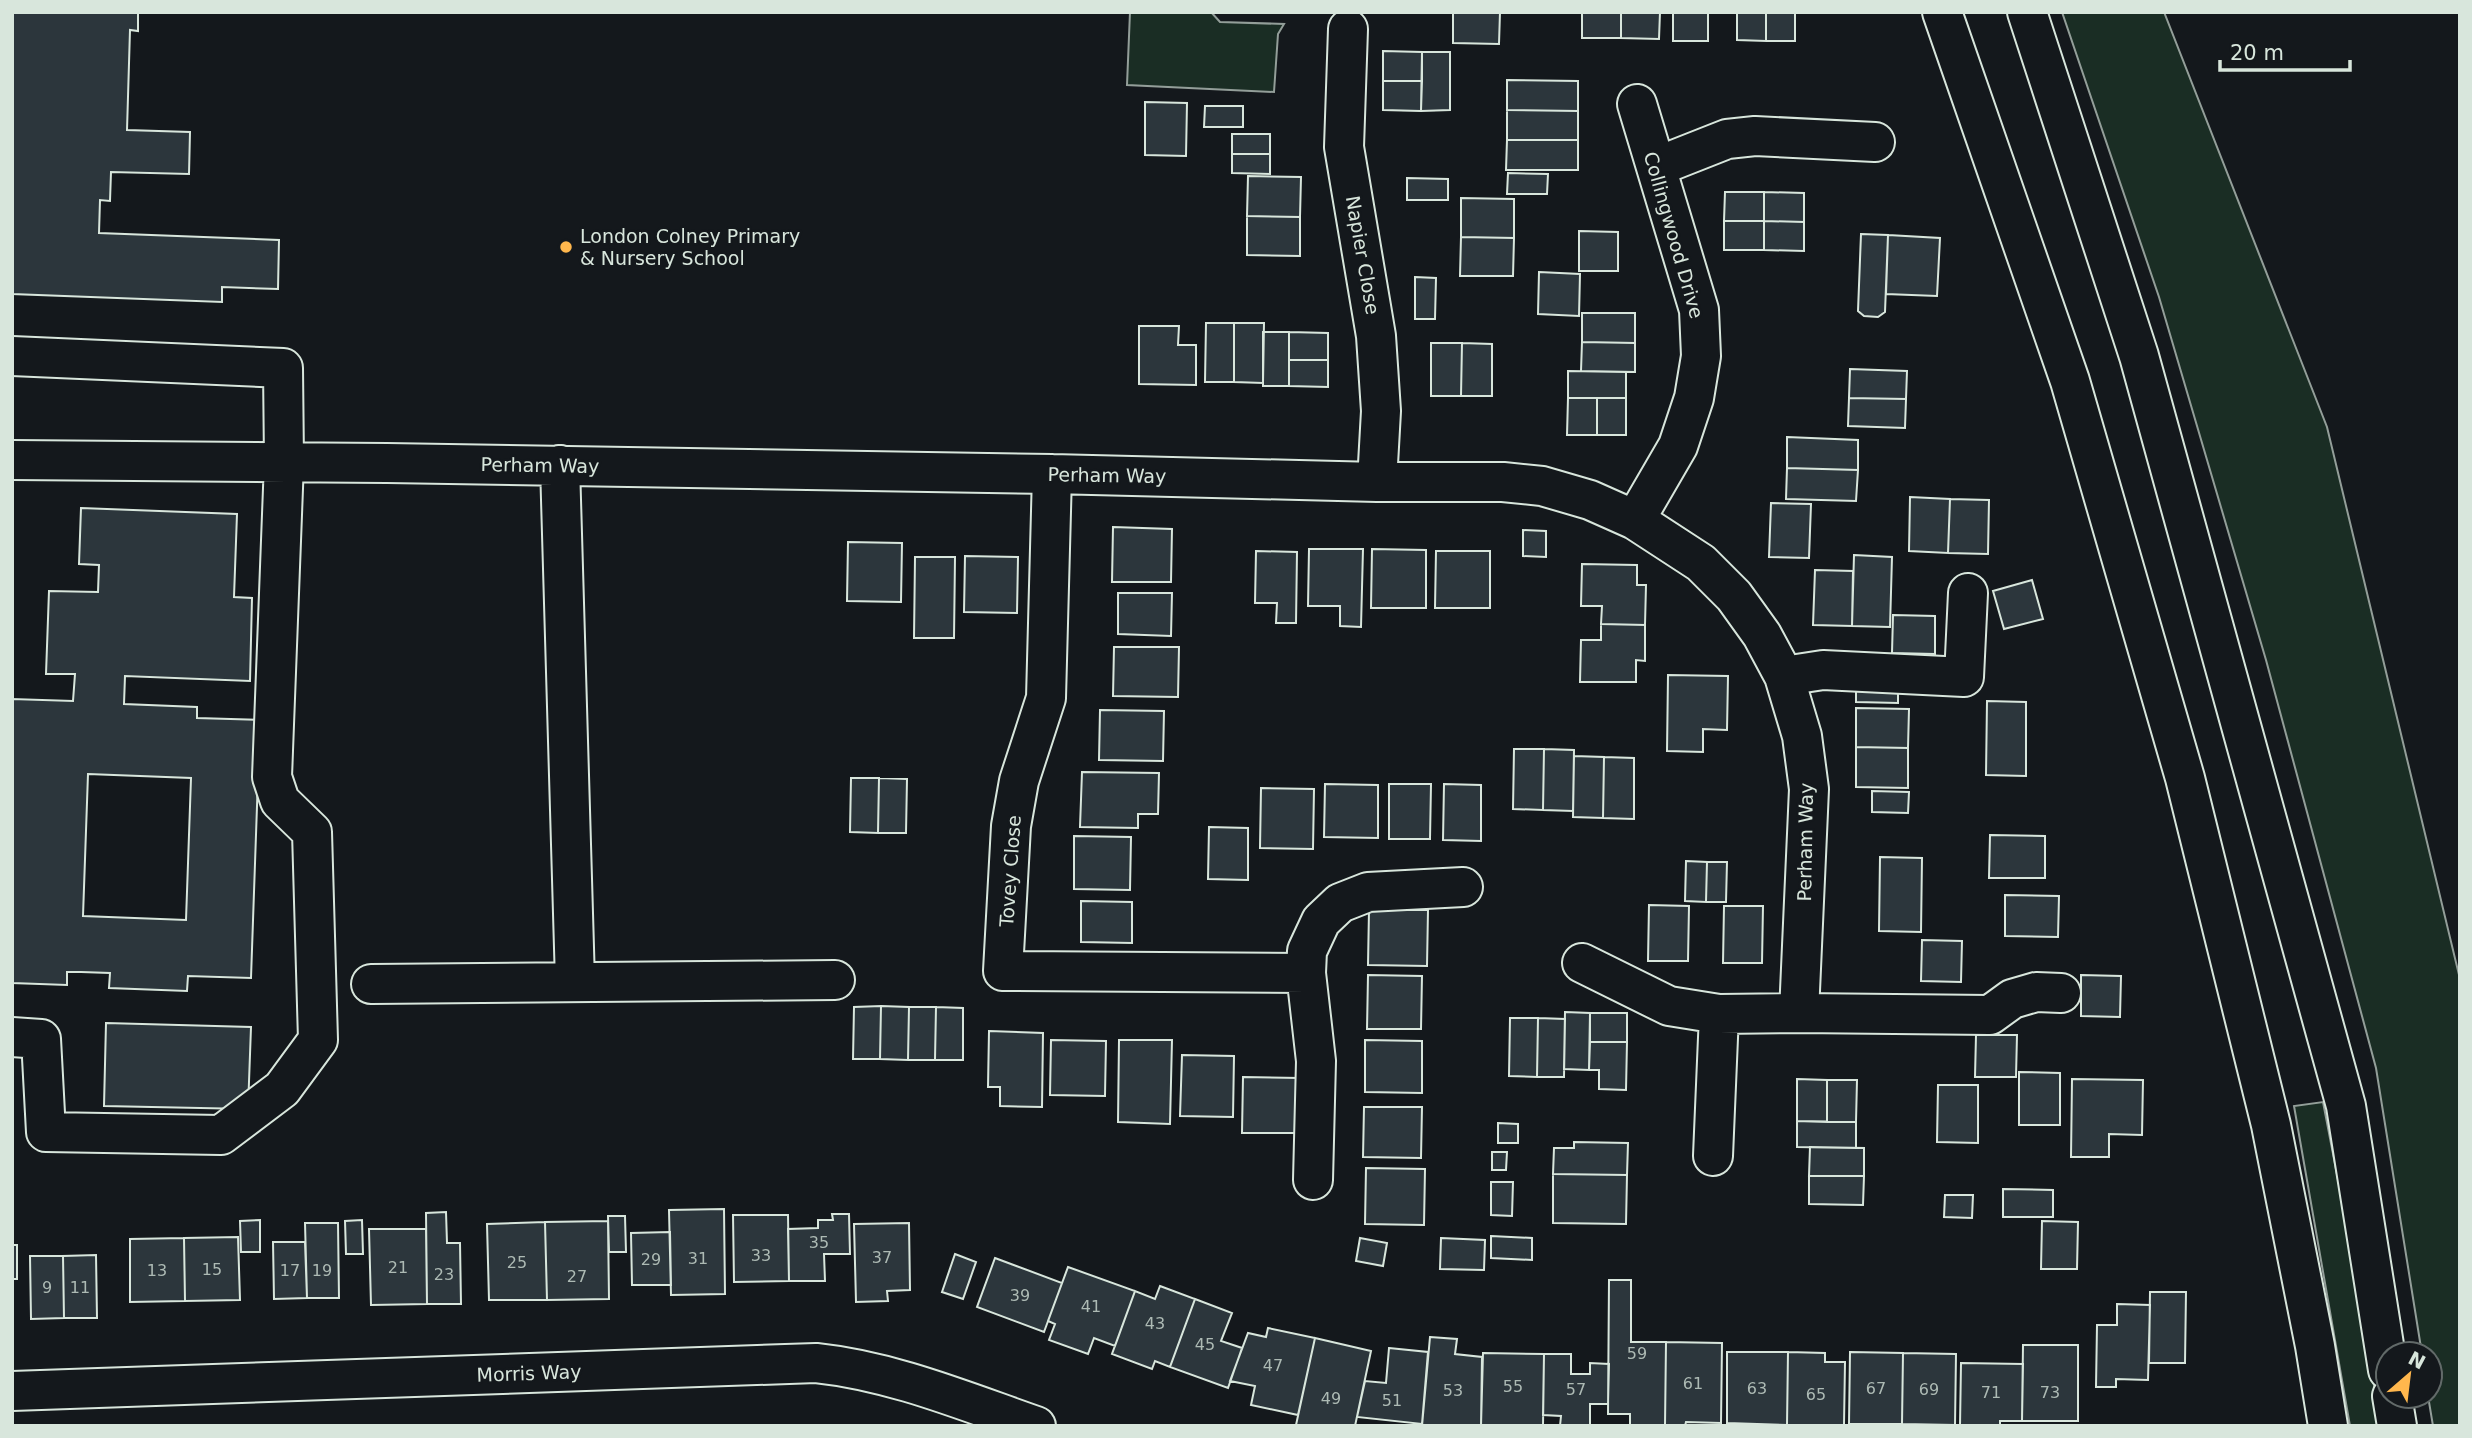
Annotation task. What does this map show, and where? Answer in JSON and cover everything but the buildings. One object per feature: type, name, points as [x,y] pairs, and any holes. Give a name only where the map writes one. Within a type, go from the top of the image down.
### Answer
[{"type":"street","points":[[1942,12],[2070,381],[2185,778],[2271,1125],[2315,1346],[2328,1426]]},
{"type":"street","points":[[2027,12],[2139,356],[2346,1107],[2383,1340]]},
{"type":"street","name":"Napier Close","points":[[1348,29],[1344,147],[1376,336],[1381,411],[1377,482]]},
{"type":"street","name":"Collingwood Drive","points":[[1635,520],[1678,446],[1694,398],[1701,356],[1699,310],[1637,104]]},
{"type":"street","points":[[1656,167],[1727,139],[1755,136],[1875,142]]},
{"type":"street","points":[[12,356],[283,368],[284,462],[272,777],[280,801],[312,832],[318,1040],[282,1089],[221,1135],[46,1132],[41,1039],[12,1037]]},
{"type":"street","name":"Perham Way","points":[[12,460],[560,465],[1377,482],[1503,482],[1542,486],[1590,500],[1635,520],[1700,563],[1734,596],[1762,635],[1784,676],[1802,736],[1809,789],[1799,1013]]},
{"type":"street","points":[[560,465],[575,982]]},
{"type":"street","name":"Tovey Close","points":[[1052,474],[1046,698],[1019,781],[1011,825],[1003,971],[1306,973]]},
{"type":"street","points":[[1784,676],[1823,670],[1964,677],[1968,593]]},
{"type":"street","points":[[1313,1180],[1316,1061],[1306,973],[1307,951],[1316,931],[1340,903],[1368,892],[1463,887]]},
{"type":"street","points":[[1582,963],[1669,1006],[1719,1014],[1990,1014],[2012,999],[2036,992],[2061,993]]},
{"type":"street","points":[[371,984],[835,979]]},
{"type":"street","points":[[1713,1156],[1719,1014]]},
{"type":"street","name":"Morris Way","points":[[12,1391],[816,1363],[850,1366],[888,1375],[1036,1426]]},
{"type":"green space","points":[[1130,12],[1211,12],[1220,22],[1284,24],[1278,34],[1274,92],[1127,85]]},
{"type":"green space","points":[[2062,12],[2164,12],[2327,427],[2460,979],[2460,1426],[2433,1426],[2430,1410],[2444,1410],[2444,1340],[2420,1340],[2376,1068],[2266,660],[2159,297]]},
{"type":"green space","points":[[2323,1102],[2374,1385],[2374,1410],[2378,1410],[2381,1426],[2350,1426],[2294,1106]]},
{"type":"place","name":"London Colney Primary & Nursery School","points":[[566,247]]}]
